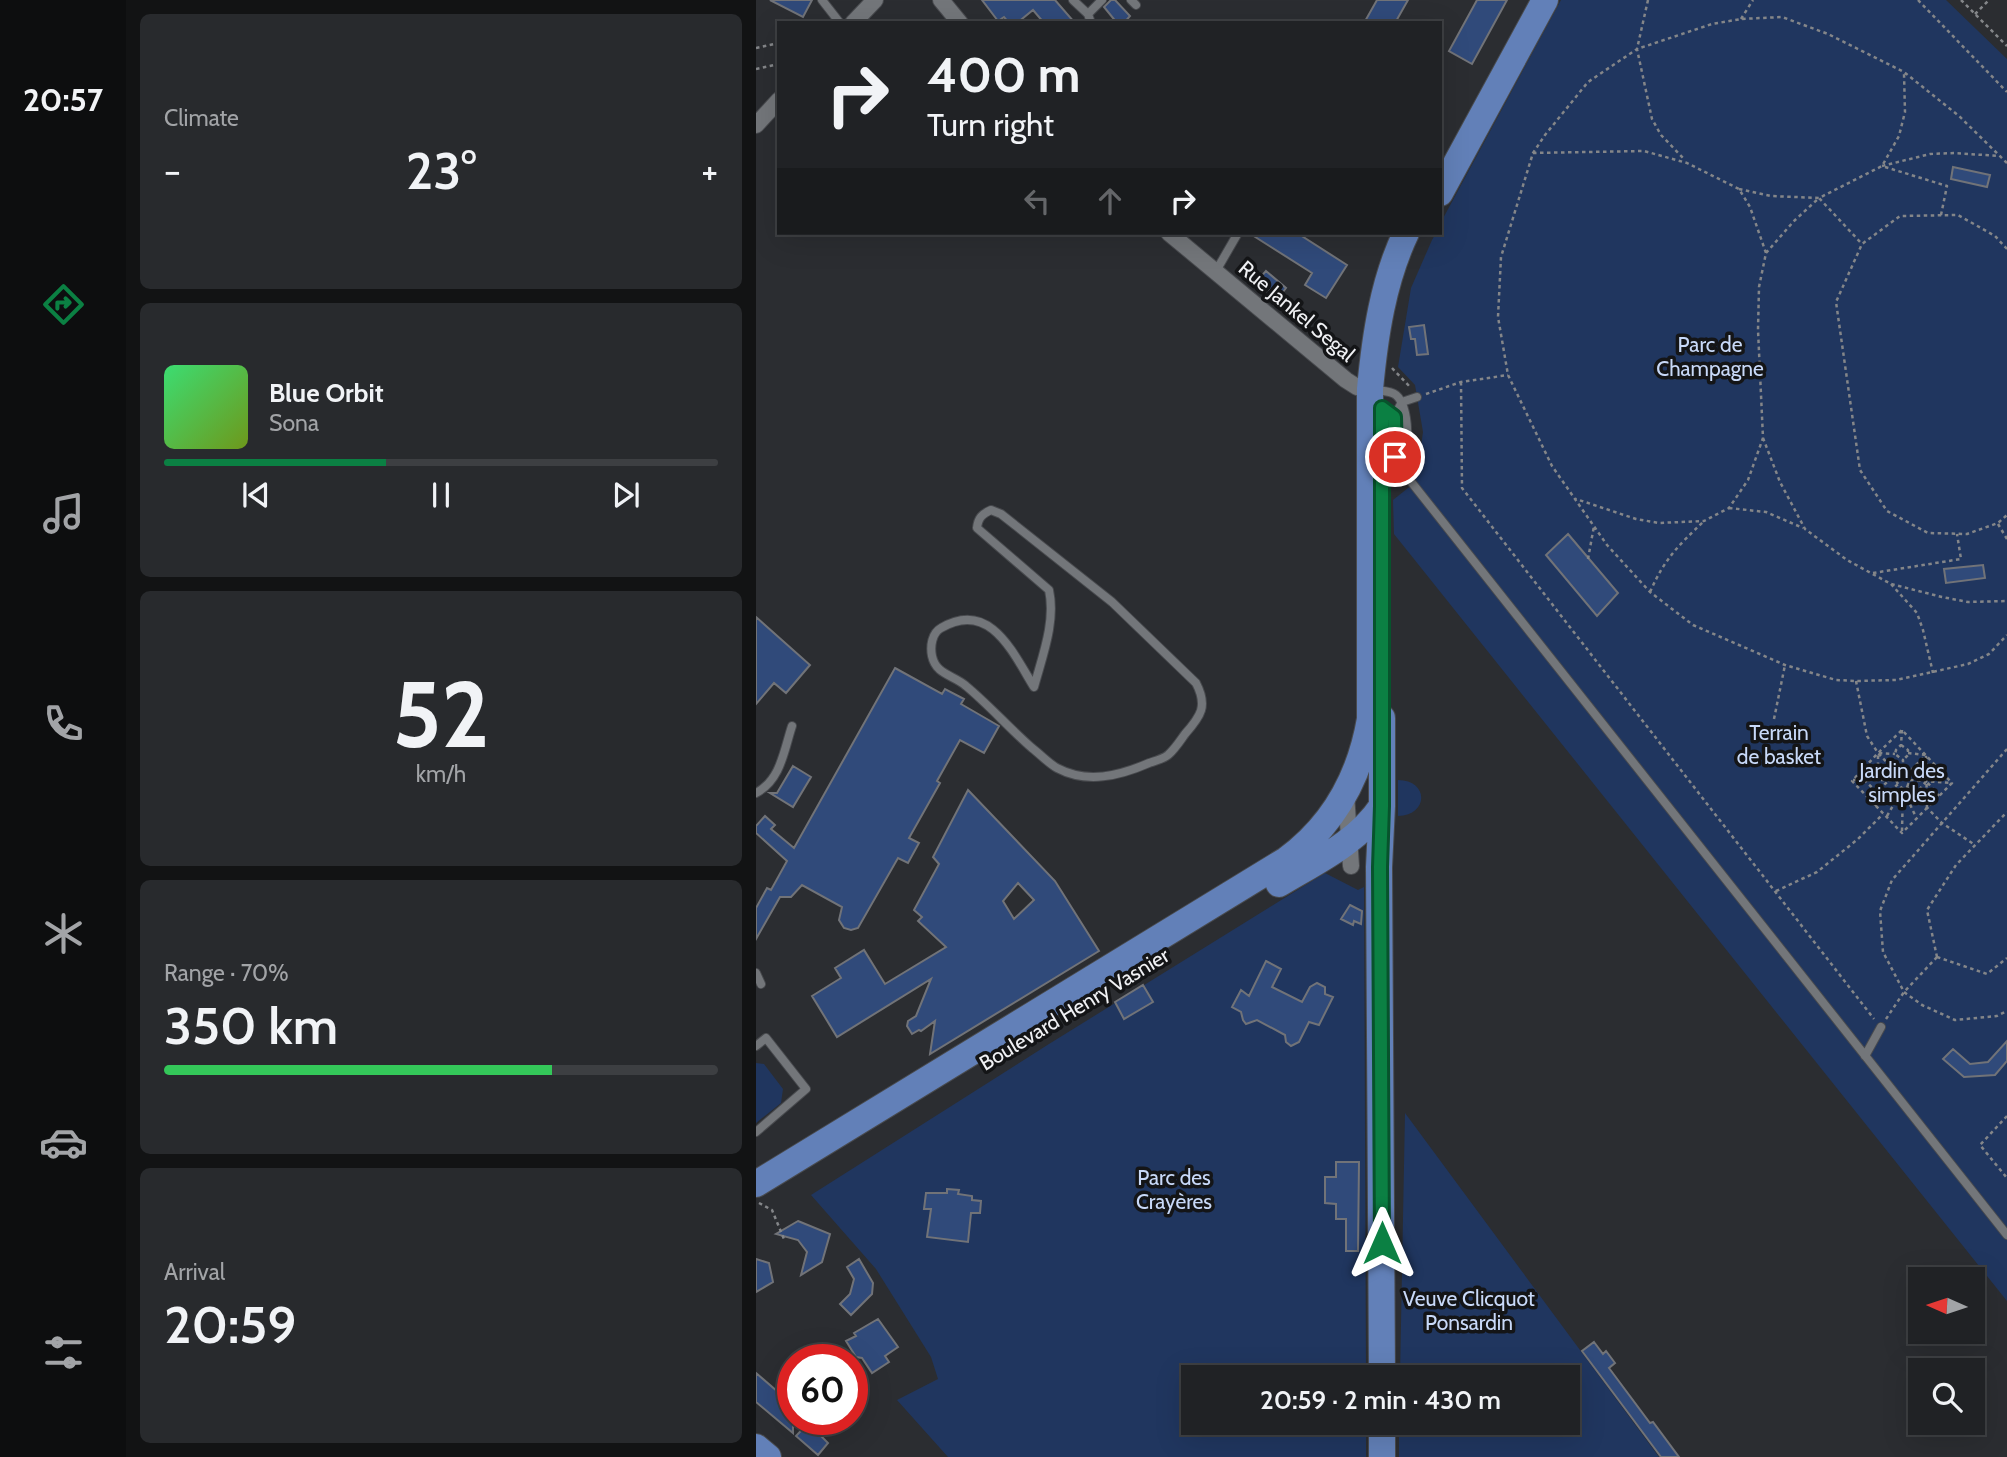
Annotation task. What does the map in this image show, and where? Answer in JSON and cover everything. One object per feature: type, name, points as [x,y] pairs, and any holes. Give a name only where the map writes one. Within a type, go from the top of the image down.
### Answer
[{"type":"main road","points":[[1442,163],[1530,0]]},
{"type":"main road","points":[[1442,190],[1545,0]]},
{"type":"main road","points":[[1382,1365],[1382,488],[1387,286],[1405,235]]},
{"type":"main road","points":[[1385,396],[1383,365],[1390,321],[1399,289],[1420,235]]},
{"type":"main road","name":"Boulevard Henry Vasnier","points":[[756,1184],[1286,860],[1306,846],[1318,833],[1348,789],[1366,743],[1371,698],[1385,396]]},
{"type":"main road","name":"Boulevard Henry Vasnier","points":[[756,1202],[1349,842],[1369,825],[1382,806]]},
{"type":"main road","points":[[1382,1435],[1382,1457]]},
{"type":"main road","points":[[756,1447],[768,1457]]},
{"type":"street","points":[[855,21],[875,0]]},
{"type":"street","points":[[941,0],[958,21]]},
{"type":"street","points":[[756,125],[777,102]]},
{"type":"street","name":"Rue Jankel Segal","points":[[1171,235],[1346,380],[1357,387],[1385,396]]},
{"type":"street","points":[[1380,846],[1350,866],[1348,789],[1368,791],[1382,806]]},
{"type":"lane","points":[[822,0],[838,21]]},
{"type":"lane","points":[[1073,0],[1089,18],[1102,0]]},
{"type":"lane","points":[[1216,271],[1237,235]]},
{"type":"lane","points":[[1385,396],[1415,398]]},
{"type":"lane","points":[[1382,488],[1401,469],[1406,452],[1407,424],[1385,396]]},
{"type":"lane","points":[[1385,396],[1395,457],[1401,469],[2007,1235]]},
{"type":"lane","points":[[991,510],[1001,514],[1112,602],[1196,683],[1202,695],[1200,716],[1167,756],[1123,774],[1095,777],[1074,775],[1054,766],[1009,728],[964,684],[935,666],[931,653],[933,638],[938,629],[958,619],[992,627],[1002,636],[1034,687],[1047,639],[1052,604],[1049,590],[977,528],[977,521],[982,514],[991,510]]},
{"type":"lane","points":[[756,793],[776,776],[792,726]]},
{"type":"lane","points":[[756,973],[761,984]]},
{"type":"lane","points":[[1865,1056],[1881,1027]]},
{"type":"lane","points":[[756,1046],[766,1038],[806,1088],[756,1132]]},
{"type":"path","points":[[1648,0],[1637,49],[1651,119],[1661,135],[1687,163]]},
{"type":"path","points":[[1741,19],[1753,0]]},
{"type":"path","points":[[1918,0],[2007,93]]},
{"type":"path","points":[[1961,0],[2007,46]]},
{"type":"path","points":[[1975,14],[1989,0]]},
{"type":"path","points":[[2007,163],[1959,116],[1904,72],[1828,34],[1783,18],[1741,19],[1712,24],[1637,49],[1588,82],[1533,153],[1501,257],[1498,317],[1507,375],[1552,466],[1607,545],[1650,592],[1692,625],[1785,665],[1836,680],[1856,681],[1896,680],[1968,664],[1989,654],[2007,635]]},
{"type":"path","points":[[756,48],[777,43]]},
{"type":"path","points":[[756,69],[777,64]]},
{"type":"path","points":[[1882,166],[1899,135],[1905,112],[1904,72]]},
{"type":"path","points":[[1533,153],[1644,151],[1687,163],[1739,189],[1771,196],[1819,198],[1862,244]]},
{"type":"path","points":[[1805,529],[1780,482],[1763,438],[1758,330],[1759,287],[1766,253],[1819,198],[1882,166],[1930,154],[2002,157]]},
{"type":"path","points":[[1882,166],[1947,186],[1941,215]]},
{"type":"path","points":[[1739,189],[1750,207],[1766,253]]},
{"type":"path","points":[[2006,246],[1995,236],[1958,215],[1900,216],[1862,244],[1836,302],[1860,470],[1887,511],[1928,533],[1957,534],[1967,534],[1997,523],[2007,515]]},
{"type":"path","points":[[1385,396],[1411,386],[1415,398],[1461,382],[1507,375]]},
{"type":"path","points":[[1461,382],[1462,488],[1881,1027],[1904,992],[1937,957]]},
{"type":"path","points":[[1650,592],[1661,566],[1674,549],[1704,521],[1729,508],[1748,480],[1763,438]]},
{"type":"path","points":[[1575,499],[1636,519],[1659,523],[1704,521]]},
{"type":"path","points":[[1729,508],[1766,512],[1805,529],[1847,561],[1891,584],[1968,603],[2007,601]]},
{"type":"path","points":[[1997,523],[2007,539]]},
{"type":"path","points":[[1588,559],[1594,526]]},
{"type":"path","points":[[1871,573],[1961,559],[1957,534]]},
{"type":"path","points":[[1891,584],[1917,613],[1933,673]]},
{"type":"path","points":[[1773,719],[1785,665]]},
{"type":"path","points":[[1856,681],[1867,736],[1878,753],[1897,773],[1905,773],[1926,755]]},
{"type":"path","points":[[1852,780],[1902,730]]},
{"type":"path","points":[[1895,754],[1901,745],[1902,730]]},
{"type":"path","points":[[1902,730],[1952,783]]},
{"type":"path","points":[[1901,745],[1908,753]]},
{"type":"path","points":[[2007,749],[1892,880],[1880,911],[1883,952],[1904,992],[1923,1005],[1955,1020],[1997,1016],[2007,1011]]},
{"type":"path","points":[[1878,753],[1895,754],[1903,760]]},
{"type":"path","points":[[1878,753],[1878,766],[1889,780]]},
{"type":"path","points":[[1908,753],[1926,755]]},
{"type":"path","points":[[1908,753],[1903,760],[1905,773],[1910,780]]},
{"type":"path","points":[[1926,755],[1927,808]]},
{"type":"path","points":[[1864,780],[1878,766]]},
{"type":"path","points":[[1914,767],[1939,796]]},
{"type":"path","points":[[1915,795],[1938,768]]},
{"type":"path","points":[[1897,773],[1896,780],[1903,789],[1916,819]]},
{"type":"path","points":[[1852,780],[1896,780]]},
{"type":"path","points":[[1852,780],[1902,833]]},
{"type":"path","points":[[1864,780],[1877,792]]},
{"type":"path","points":[[1875,806],[1877,792],[1889,780]]},
{"type":"path","points":[[1910,780],[1952,783]]},
{"type":"path","points":[[1887,818],[1910,780]]},
{"type":"path","points":[[1902,833],[1952,783]]},
{"type":"path","points":[[1875,806],[1898,784]]},
{"type":"path","points":[[1907,787],[1942,823],[1975,845]]},
{"type":"path","points":[[1902,833],[1903,789]]},
{"type":"path","points":[[1937,957],[1927,910],[1956,865],[2007,812]]},
{"type":"path","points":[[1775,892],[1817,872],[1858,839],[1883,814]]},
{"type":"path","points":[[1937,957],[1987,974],[2007,958]]},
{"type":"path","points":[[2007,1116],[1980,1145],[2007,1178]]},
{"type":"path","points":[[756,1202],[772,1210],[783,1239]]},
{"type":"green space","name":"Parc de Champagne","points":[[1561,0],[1946,0],[2007,59],[2007,1301],[1985,1273],[1985,1267],[1980,1267],[1394,534],[1393,500],[1413,484],[1417,475],[1423,432],[1415,385],[1398,367],[1411,288],[1435,235],[1442,235],[1442,220]]},
{"type":"green space","points":[[1398,780],[1415,785],[1421,798],[1415,810],[1398,816]]},
{"type":"green space","name":"Parc des Crayères","points":[[1325,873],[1358,890],[1364,887],[1366,1365],[1181,1365],[1181,1435],[1366,1435],[1366,1457],[948,1457],[897,1400],[938,1379],[931,1357],[876,1269],[811,1195]]},
{"type":"green space","points":[[756,1063],[764,1064],[783,1089],[781,1103],[756,1123]]},
{"type":"green space","name":"Veuve Clicquot Ponsardin","points":[[1405,1113],[1659,1457],[1399,1457],[1399,1435],[1580,1435],[1580,1365],[1400,1365]]},
{"type":"building","points":[[770,0],[812,0],[803,17]]},
{"type":"building","points":[[982,0],[1055,0],[1073,21],[1042,21],[1033,10],[1019,21],[1007,21],[1004,17],[998,21]]},
{"type":"building","points":[[1111,0],[1115,0],[1130,16],[1126,21],[1115,21],[1104,7]]},
{"type":"building","points":[[1377,0],[1408,0],[1396,21],[1365,21]]},
{"type":"building","points":[[1477,0],[1507,0],[1472,64],[1449,51]]},
{"type":"building","points":[[1953,167],[1990,175],[1987,187],[1951,179]]},
{"type":"building","points":[[1252,235],[1300,235],[1347,265],[1326,298],[1305,285],[1312,273]]},
{"type":"building","points":[[1266,271],[1286,288],[1279,297],[1257,281]]},
{"type":"building","points":[[1424,325],[1428,354],[1417,355],[1415,339],[1411,339],[1409,327]]},
{"type":"building","points":[[1568,534],[1618,593],[1597,616],[1546,555]]},
{"type":"building","points":[[1983,565],[1985,578],[1946,583],[1944,569]]},
{"type":"building","points":[[756,617],[810,665],[786,693],[774,683],[756,704]]},
{"type":"building","points":[[895,668],[942,694],[945,689],[964,699],[961,704],[999,726],[984,753],[960,740],[937,781],[940,783],[909,838],[919,843],[908,863],[898,858],[858,928],[844,928],[839,920],[842,907],[802,885],[791,897],[780,897],[756,939],[756,908],[767,888],[771,890],[787,861],[756,833],[756,826],[765,816],[775,825],[771,829],[794,848]]},
{"type":"building","points":[[793,766],[811,777],[793,807],[770,793],[777,793]]},
{"type":"building","points":[[968,790],[1055,881],[1099,951],[930,1054],[935,1021],[912,1034],[907,1026],[908,1021],[916,1016],[931,979],[837,1037],[812,996],[841,978],[835,968],[864,950],[885,984],[946,947],[918,921],[922,917],[914,910],[939,864],[933,857]],"holes":[[[1018,883],[1034,900],[1014,919],[1003,901]]]},
{"type":"building","points":[[1350,905],[1362,911],[1361,924],[1354,921],[1353,925],[1341,919]]},
{"type":"building","points":[[1266,961],[1281,969],[1272,987],[1302,1002],[1310,987],[1317,983],[1325,987],[1325,994],[1333,997],[1319,1025],[1309,1022],[1299,1042],[1291,1046],[1286,1042],[1285,1035],[1257,1020],[1246,1024],[1241,1012],[1232,1007],[1241,990],[1249,996]]},
{"type":"building","points":[[1143,985],[1153,1002],[1124,1019],[1115,1002]]},
{"type":"building","points":[[2007,1041],[2007,1061],[1995,1075],[1964,1077],[1943,1059],[1953,1049],[1970,1064],[1988,1062]]},
{"type":"building","points":[[1336,1162],[1359,1162],[1358,1251],[1346,1251],[1346,1219],[1336,1219],[1336,1204],[1325,1203],[1325,1177],[1336,1177]]},
{"type":"building","points":[[947,1189],[959,1190],[958,1194],[972,1196],[972,1200],[981,1201],[980,1213],[971,1213],[968,1242],[927,1237],[931,1209],[924,1209],[926,1193],[947,1193]]},
{"type":"building","points":[[798,1221],[830,1234],[822,1262],[801,1275],[807,1252],[798,1240],[776,1234]]},
{"type":"building","points":[[756,1259],[769,1263],[773,1282],[756,1292]]},
{"type":"building","points":[[859,1259],[873,1283],[872,1294],[851,1315],[840,1304],[850,1294],[854,1279],[847,1267]]},
{"type":"building","points":[[878,1319],[898,1347],[885,1356],[889,1362],[872,1373],[868,1367],[868,1344],[848,1344],[846,1341],[856,1336],[854,1333]]},
{"type":"building","points":[[1594,1342],[1603,1354],[1606,1351],[1615,1363],[1609,1368],[1679,1457],[1661,1457],[1582,1351]]},
{"type":"building","points":[[756,1373],[777,1391],[777,1420],[756,1402]]},
{"type":"building","points":[[824,1435],[822,1437],[828,1443],[818,1455],[796,1436]]},
{"type":"route","points":[[1382,1243],[1382,408],[1394,417],[1395,457]]},
{"type":"park label","name":"Terrain de basket","points":[[1779,744]]},
{"type":"park label","name":"Jardin des simples","points":[[1902,782]]}]
